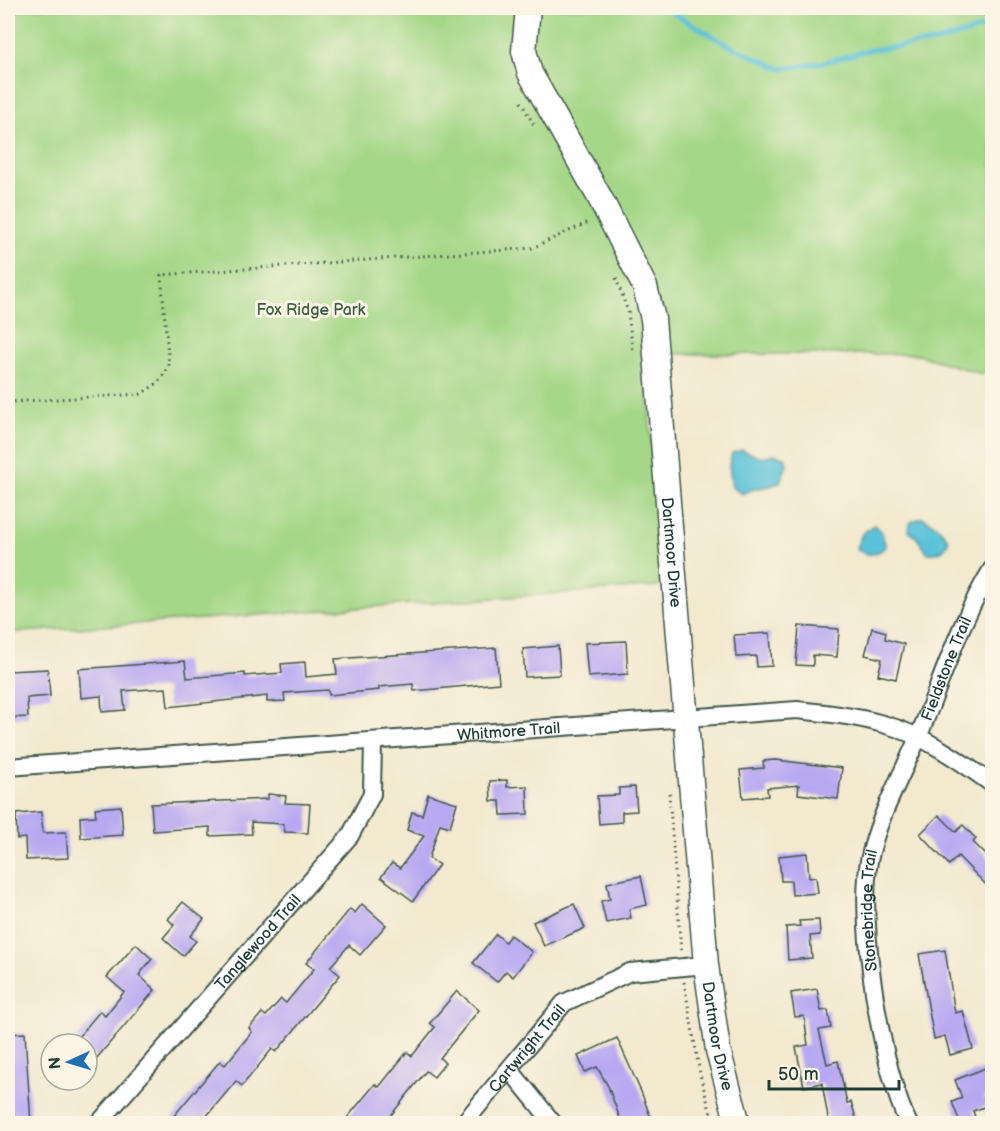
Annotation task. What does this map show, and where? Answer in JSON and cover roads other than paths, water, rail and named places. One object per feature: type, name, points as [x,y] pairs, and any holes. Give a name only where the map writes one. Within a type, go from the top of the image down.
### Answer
[{"type":"street","name":"Dartmoor Drive","points":[[527,13],[524,51],[530,73],[594,219],[645,287],[653,319],[687,716],[695,966],[738,1124]]},
{"type":"street","name":"Fieldstone Trail","points":[[918,738],[973,602],[993,569]]},
{"type":"street","name":"Whitmore Trail","points":[[8,767],[687,716],[796,710],[851,716],[885,724],[950,754],[993,784]]},
{"type":"street","name":"Stonebridge Trail","points":[[909,1124],[886,1055],[873,983],[867,922],[869,862],[889,799],[918,738]]},
{"type":"street","name":"Tanglewood Trail","points":[[98,1124],[350,836],[372,795],[373,741]]},
{"type":"street","name":"Cartwright Trail","points":[[463,1124],[564,1003],[630,972],[695,966]]},
{"type":"street","points":[[510,1070],[554,1124]]},
{"type":"water","points":[[742,450],[762,458],[773,454],[785,457],[787,465],[780,482],[742,494],[732,487],[729,465],[732,453]]},
{"type":"water","points":[[922,517],[936,525],[949,540],[941,551],[928,553],[908,530],[911,522]]},
{"type":"water","points":[[874,525],[881,531],[886,547],[871,554],[856,549],[862,534]]},
{"type":"waterway","points":[[668,8],[730,46],[782,69],[825,62],[869,50],[937,42],[983,28],[992,31]]},
{"type":"park label","name":"Fox Ridge Park","points":[[311,309]]}]
